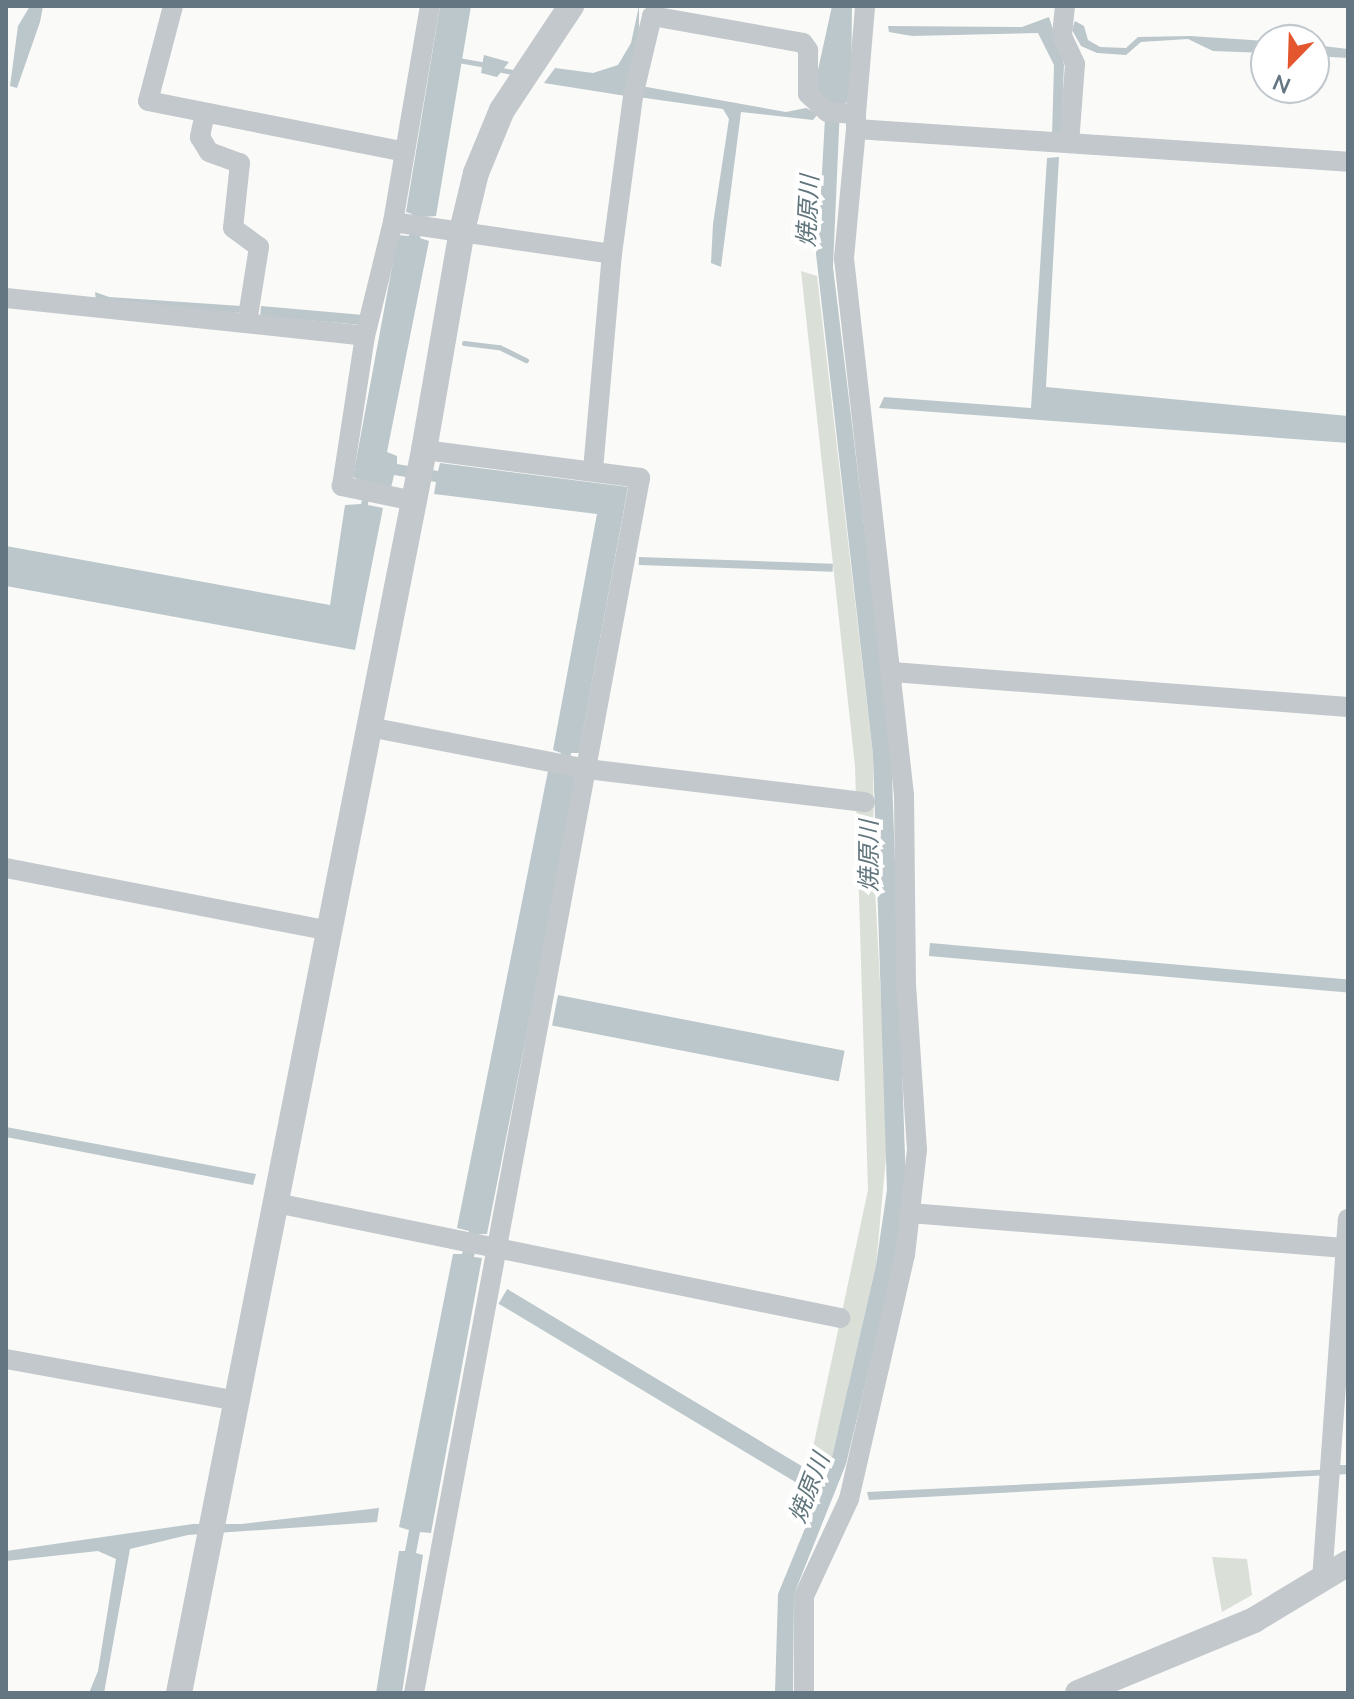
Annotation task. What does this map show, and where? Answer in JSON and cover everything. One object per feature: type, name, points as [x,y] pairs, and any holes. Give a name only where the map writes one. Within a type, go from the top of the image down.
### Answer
[{"type":"street","points":[[173,6],[148,101],[405,152]]},
{"type":"street","points":[[414,501],[342,486],[365,336],[393,222],[430,6]]},
{"type":"street","points":[[179,1693],[215,1530],[424,450],[450,233],[524,73],[571,6]]},
{"type":"street","points":[[804,1693],[804,1596],[849,1499],[905,1255],[917,1150],[906,985],[904,795],[844,258],[845,117],[865,6]]},
{"type":"street","points":[[1065,6],[1062,36],[1075,64],[1069,143]]},
{"type":"street","points":[[593,470],[612,254],[634,91],[652,11],[803,43],[808,50],[808,94],[845,117],[1042,141],[1348,162]]},
{"type":"street","points":[[205,113],[200,137],[209,152],[240,163],[233,228],[259,247],[247,323]]},
{"type":"street","points":[[393,222],[450,233],[612,254]]},
{"type":"street","points":[[6,298],[365,336]]},
{"type":"street","points":[[414,1693],[640,478],[424,450]]},
{"type":"street","points":[[892,672],[1348,707]]},
{"type":"street","points":[[369,727],[587,769],[865,802]]},
{"type":"street","points":[[6,868],[329,931]]},
{"type":"street","points":[[276,1203],[840,1318]]},
{"type":"street","points":[[910,1213],[1347,1248]]},
{"type":"street","points":[[1322,1580],[1348,1219]]},
{"type":"street","points":[[6,1359],[238,1401]]},
{"type":"street","points":[[1078,1693],[1210,1641],[1348,1563]]},
{"type":"shaded area","points":[[30,6],[43,6],[17,88],[10,86],[18,26]]},
{"type":"shaded area","points":[[440,6],[471,6],[436,216],[423,217],[420,238],[429,241],[387,452],[397,456],[397,464],[438,471],[440,463],[628,487],[579,753],[571,753],[569,773],[578,775],[487,1234],[478,1234],[474,1257],[482,1258],[431,1533],[420,1532],[416,1553],[423,1555],[402,1693],[376,1693],[399,1551],[405,1551],[409,1530],[399,1527],[453,1254],[462,1254],[469,1231],[457,1228],[548,771],[557,773],[561,753],[553,750],[597,514],[434,494],[436,482],[394,475],[391,488],[370,483],[368,505],[383,508],[355,650],[6,586],[6,546],[330,605],[345,505],[361,504],[366,483],[353,477],[398,235],[409,236],[412,214],[406,212]]},
{"type":"shaded area","points":[[639,6],[639,35],[626,96],[544,83],[555,68],[593,73],[618,65],[631,43]]},
{"type":"shaded area","points":[[832,6],[852,6],[851,99],[840,107],[833,267],[891,747],[906,1185],[896,1257],[846,1464],[794,1594],[793,1693],[775,1693],[778,1594],[829,1470],[876,1265],[887,1190],[873,755],[811,210],[820,208],[825,118],[814,88]]},
{"type":"shaded area","points":[[1049,17],[1064,65],[1061,136],[1052,136],[1054,65],[1038,33],[912,36],[889,32],[888,26],[1022,27]]},
{"type":"shaded area","points":[[1075,21],[1084,26],[1088,40],[1100,47],[1126,48],[1138,37],[1190,36],[1250,40],[1250,52],[1213,51],[1188,39],[1141,42],[1126,55],[1097,53],[1081,46],[1072,30]]},
{"type":"shaded area","points":[[1330,47],[1348,49],[1348,58],[1330,57]]},
{"type":"shaded area","points":[[484,54],[509,62],[497,77],[481,73]]},
{"type":"shaded area","points":[[641,86],[786,112],[806,108],[818,114],[813,120],[741,112],[721,267],[711,263],[713,224],[729,119],[723,109],[638,97]]},
{"type":"shaded area","points":[[1059,157],[1046,387],[1348,416],[1348,443],[879,408],[884,397],[1031,408],[1047,158]]},
{"type":"shaded area","points":[[801,271],[817,276],[873,755],[874,869],[888,1136],[876,1265],[829,1470],[811,1457],[868,1190],[855,766]]},
{"type":"shaded area","points":[[95,292],[109,297],[241,306],[239,312],[222,313],[96,301]]},
{"type":"shaded area","points":[[261,306],[361,315],[360,325],[260,316]]},
{"type":"shaded area","points":[[639,557],[833,564],[833,572],[639,565]]},
{"type":"shaded area","points":[[930,943],[1348,980],[1347,993],[929,956]]},
{"type":"shaded area","points":[[558,995],[845,1051],[839,1081],[552,1025]]},
{"type":"shaded area","points":[[6,1127],[256,1174],[253,1185],[6,1137]]},
{"type":"shaded area","points":[[507,1289],[815,1474],[806,1489],[499,1304]]},
{"type":"shaded area","points":[[1338,1465],[1348,1465],[1348,1474],[869,1500],[867,1492],[1338,1469]]},
{"type":"shaded area","points":[[379,1508],[377,1522],[188,1535],[130,1549],[104,1693],[89,1693],[98,1671],[116,1559],[98,1551],[6,1561],[6,1551],[193,1524],[242,1524]]},
{"type":"shaded area","points":[[1212,1557],[1247,1559],[1252,1595],[1222,1612]]},
{"type":"waterway","points":[[458,60],[487,65]]},
{"type":"waterway","points":[[497,69],[518,73]]},
{"type":"waterway","points":[[464,343],[499,347],[526,360]]},
{"type":"water label","name":"焼原川","points":[[808,211]]},
{"type":"water label","name":"焼原川","points":[[869,856]]},
{"type":"water label","name":"焼原川","points":[[809,1488]]}]
